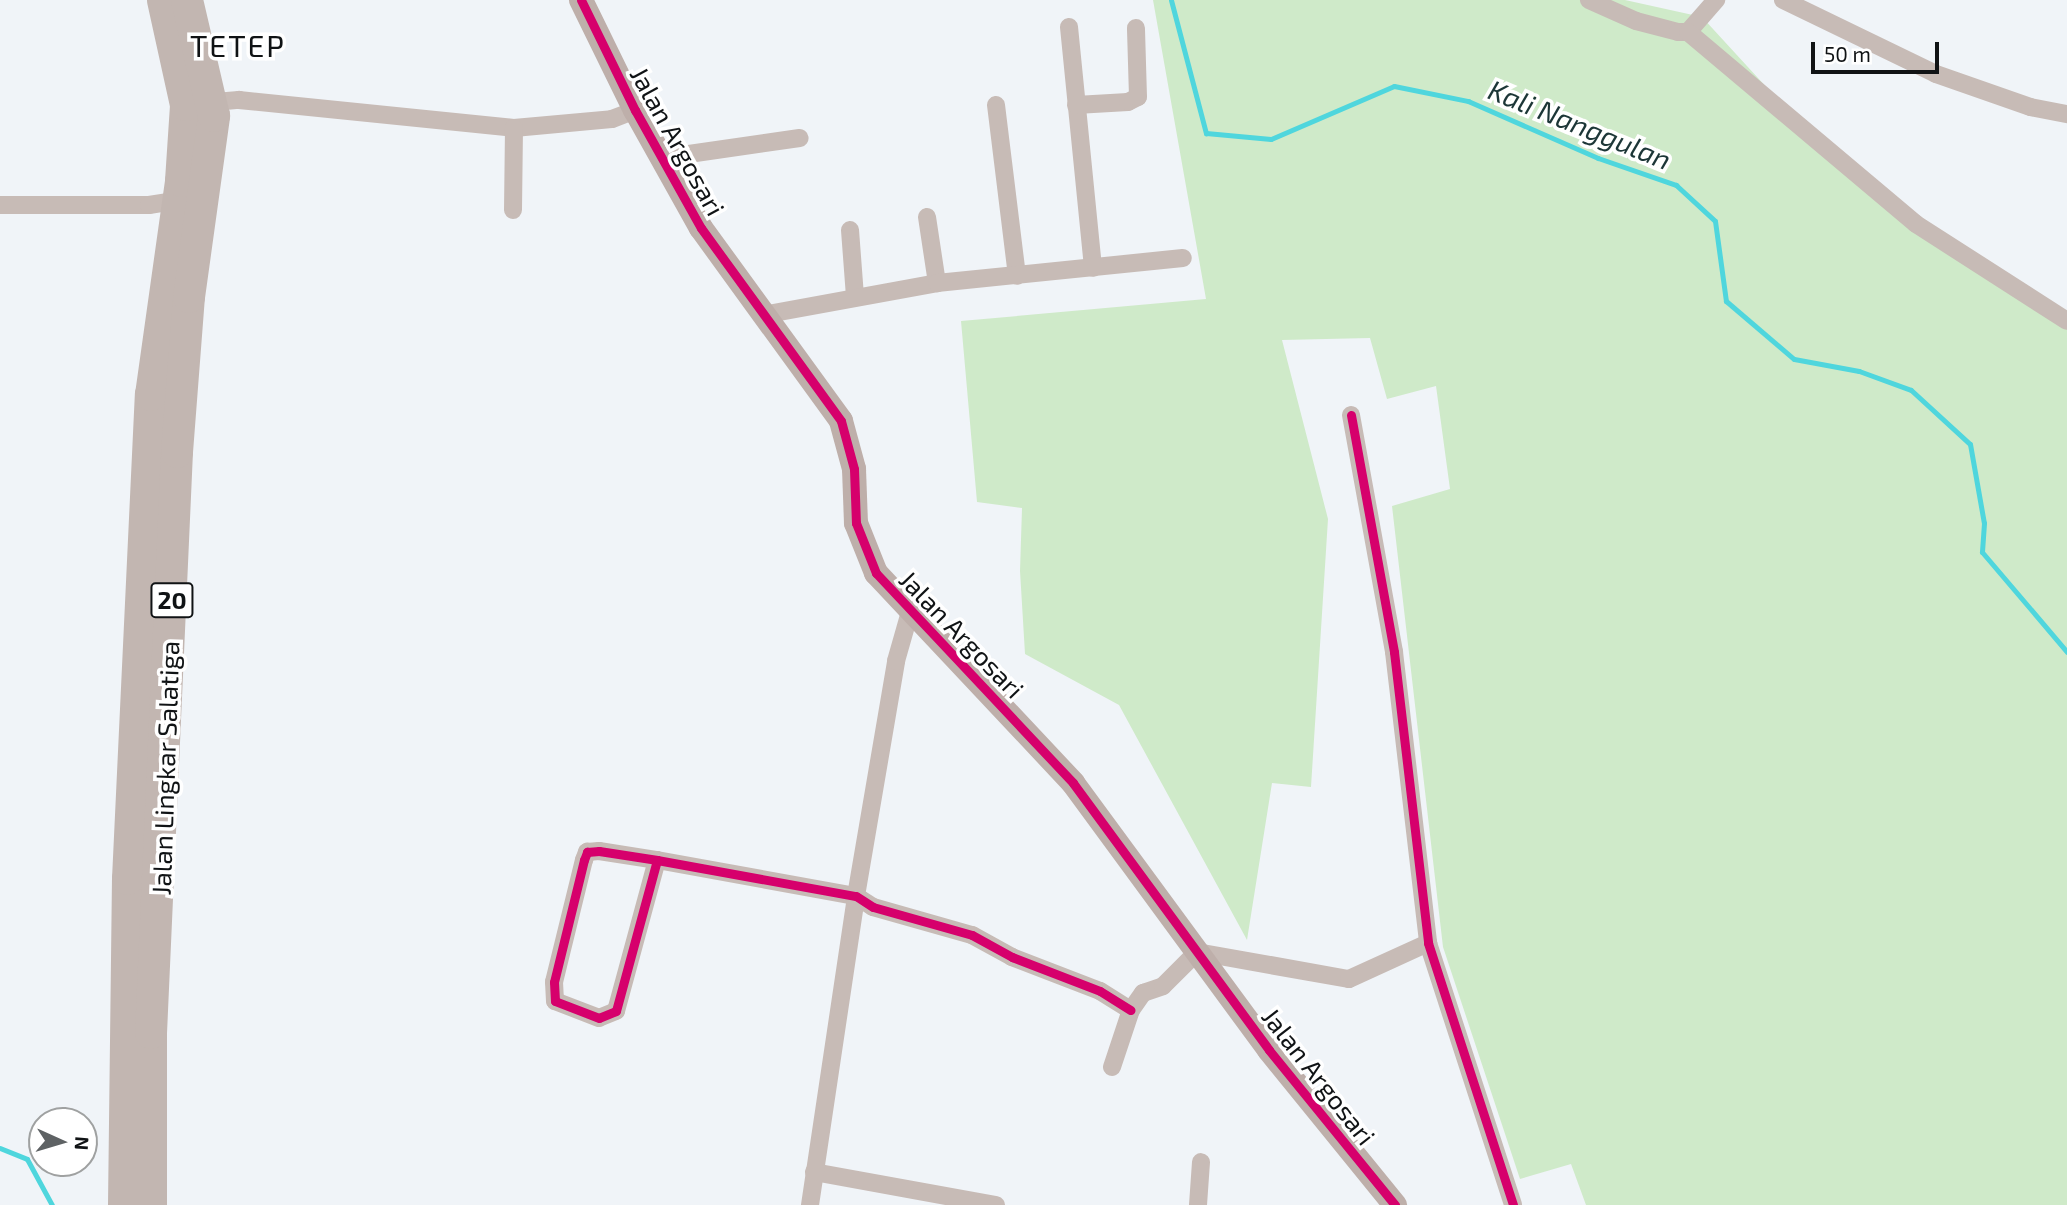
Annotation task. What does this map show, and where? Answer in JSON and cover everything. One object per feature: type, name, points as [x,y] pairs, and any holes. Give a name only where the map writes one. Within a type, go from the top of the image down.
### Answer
[{"type":"highway","name":"Jalan Lingkar Salatiga","points":[[163,0],[199,103]]},
{"type":"highway","name":"Jalan Lingkar Salatiga","points":[[151,1205],[151,1033],[177,452],[190,297],[192,198],[199,103],[187,0]]},
{"type":"highway","name":"Jalan Lingkar Salatiga","points":[[124,1205],[128,878],[151,395],[192,198]]},
{"type":"street","name":"Jalan Argosari","points":[[581,0],[635,110],[701,228],[841,421],[851,446],[863,547],[876,573],[1073,783],[1338,1139],[1395,1205]]},
{"type":"street","points":[[1589,0],[1636,21],[1688,32],[1916,224],[2067,321]]},
{"type":"street","points":[[1688,32],[1716,0]]},
{"type":"street","points":[[1783,0],[1936,74],[2030,107],[2067,114]]},
{"type":"street","points":[[1069,27],[1093,268]]},
{"type":"street","points":[[1076,105],[1128,102],[1138,97],[1136,28]]},
{"type":"street","points":[[199,103],[239,100],[514,128],[612,119],[635,110]]},
{"type":"street","points":[[996,105],[1017,276]]},
{"type":"street","points":[[513,210],[514,128]]},
{"type":"street","points":[[662,158],[800,138]]},
{"type":"street","points":[[0,205],[192,198]]},
{"type":"street","points":[[927,217],[937,284]]},
{"type":"street","points":[[850,230],[855,296]]},
{"type":"street","points":[[764,315],[855,296],[937,284],[1183,258]]},
{"type":"street","points":[[1351,415],[1394,652],[1428,943],[1513,1205]]},
{"type":"street","points":[[810,1205],[856,896],[896,661],[910,612]]},
{"type":"street","points":[[657,860],[615,1011],[599,1018],[555,1001],[554,982],[586,854],[599,851],[657,860],[856,896],[873,907],[972,935],[1012,957],[1100,991],[1131,1010]]},
{"type":"street","points":[[1112,1067],[1131,1010],[1143,993],[1163,986],[1197,953],[1349,979],[1428,943]]},
{"type":"street","points":[[1198,1205],[1201,1162]]},
{"type":"street","points":[[814,1172],[996,1205]]},
{"type":"green space","points":[[1153,0],[1625,0],[1702,17],[1790,113],[1919,222],[2067,316],[2067,1205],[1586,1205],[1571,1164],[1520,1179],[1443,947],[1392,506],[1450,489],[1436,386],[1387,399],[1370,338],[1282,340],[1328,519],[1311,787],[1272,783],[1247,940],[1119,705],[1025,654],[1020,571],[1022,508],[977,502],[961,321],[1206,299]]},
{"type":"waterway","name":"Kali Nanggulan","points":[[1171,0],[1206,133],[1271,139],[1394,86],[1468,101],[1598,158],[1676,185],[1715,221],[1726,301],[1794,359],[1859,371],[1911,390],[1970,444],[1984,523],[1982,552],[2067,652]]},
{"type":"waterway","points":[[0,1148],[27,1159],[52,1205]]},
{"type":"cycle path","points":[[581,0],[635,110],[701,228],[841,421],[854,469],[856,523],[876,573],[1073,783],[1269,1050],[1395,1205]]},
{"type":"cycle path","points":[[1351,415],[1394,652],[1428,943],[1513,1205]]},
{"type":"cycle path","points":[[657,860],[616,1011],[599,1018],[555,1001],[554,982],[584,860],[587,852],[599,851],[657,860],[856,896],[873,907],[972,935],[1012,957],[1100,991],[1131,1010]]},
{"type":"district","name":"TETEP","points":[[238,45]]}]
